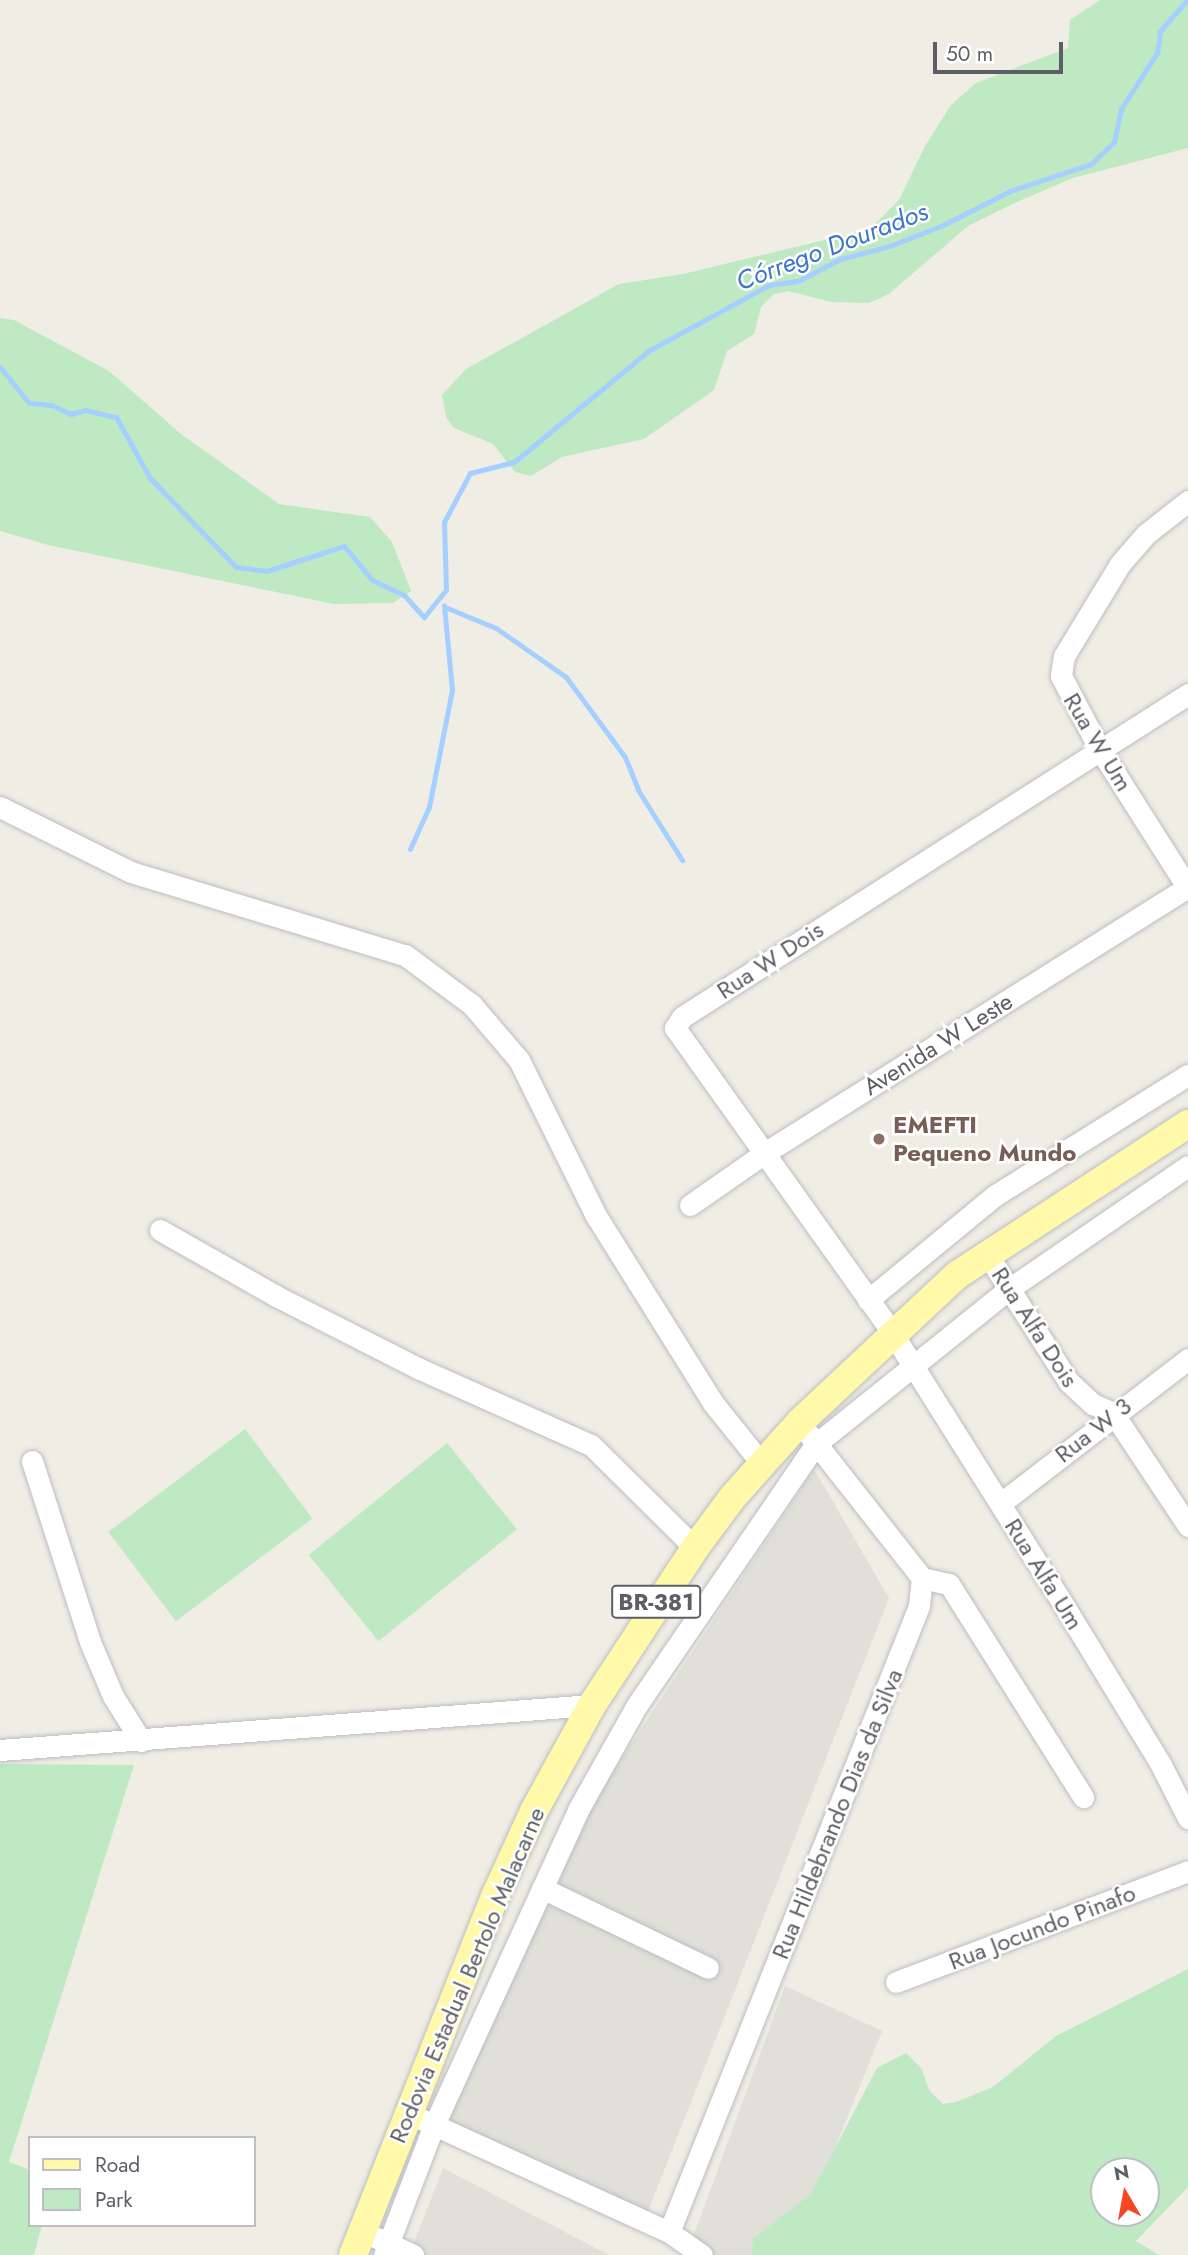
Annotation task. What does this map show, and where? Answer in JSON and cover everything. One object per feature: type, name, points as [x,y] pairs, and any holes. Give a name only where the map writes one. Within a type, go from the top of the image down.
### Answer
[{"type":"main road","name":"Rodovia Estadual Bertolo Malacarne","points":[[372,2246],[408,2113],[496,1894],[534,1811],[592,1704],[695,1548],[762,1464],[808,1433],[893,1334],[957,1275],[1188,1124]]},
{"type":"street","name":"Rua W Um","points":[[1188,501],[1146,534],[1120,564],[1064,656],[1061,676],[1064,688],[1099,748],[1188,887]]},
{"type":"street","name":"Rua W Dois","points":[[893,1334],[676,1036],[677,1022],[1099,748],[1188,694]]},
{"type":"street","points":[[0,807],[131,872],[405,955],[472,1005],[519,1060],[595,1214],[713,1404],[762,1464]]},
{"type":"street","name":"Avenida W Leste","points":[[690,1205],[763,1154],[1188,887]]},
{"type":"street","points":[[868,1300],[994,1196],[1188,1075]]},
{"type":"street","points":[[414,2255],[372,2246],[434,2125],[578,1810],[637,1705],[808,1433],[914,1367],[1009,1289],[1188,1166]]},
{"type":"street","points":[[160,1230],[408,1363],[591,1445],[695,1548]]},
{"type":"street","name":"Rua Alfa Dois","points":[[987,1254],[1080,1395],[1113,1413],[1188,1526]]},
{"type":"street","name":"Rua Alfa Um","points":[[893,1334],[1001,1503],[1160,1763],[1188,1818]]},
{"type":"street","name":"Rua W 3","points":[[1001,1503],[1113,1413],[1188,1359]]},
{"type":"street","points":[[808,1433],[922,1577],[949,1584],[1083,1797]]},
{"type":"street","points":[[32,1461],[90,1642],[113,1696],[141,1741]]},
{"type":"street","name":"Rua Hildebrando Dias da Silva","points":[[669,2232],[899,1661],[919,1606],[922,1577]]},
{"type":"street","points":[[0,1750],[592,1704]]},
{"type":"street","name":"Rua Jocundo Pinafo","points":[[896,1982],[1188,1871]]},
{"type":"street","points":[[542,1888],[708,1968]]},
{"type":"street","points":[[408,2113],[669,2232],[702,2255]]},
{"type":"shaded area","points":[[814,1469],[889,1598],[647,2214],[445,2119],[592,1803]]},
{"type":"shaded area","points":[[785,1986],[882,2031],[792,2255],[714,2255],[692,2240]]},
{"type":"shaded area","points":[[443,2168],[609,2255],[409,2255]]},
{"type":"green space","points":[[1100,0],[1188,0],[1188,148],[1073,178],[1019,201],[968,226],[889,294],[869,303],[831,302],[788,291],[774,294],[761,307],[754,334],[727,351],[714,390],[644,439],[562,457],[531,476],[515,472],[493,444],[454,428],[446,417],[442,395],[466,369],[619,284],[683,274],[870,229],[899,200],[925,146],[951,105],[976,83],[1068,48],[1070,20]]},
{"type":"green space","points":[[0,318],[14,320],[109,371],[181,434],[279,504],[370,517],[392,542],[411,591],[393,603],[334,604],[48,545],[0,531]]},
{"type":"green space","points":[[245,1429],[312,1518],[176,1621],[108,1532]]},
{"type":"green space","points":[[447,1443],[517,1529],[379,1641],[309,1555]]},
{"type":"green space","points":[[0,1764],[134,1765],[9,2162],[28,2169],[28,2227],[41,2227],[34,2255],[0,2255]]},
{"type":"green space","points":[[1188,1969],[1188,2187],[1160,2216],[1160,2157],[1090,2157],[1090,2227],[1149,2227],[1136,2241],[1159,2255],[752,2255],[753,2239],[811,2194],[877,2068],[906,2053],[922,2069],[929,2090],[943,2104],[956,2102],[993,2087],[1056,2036]]},
{"type":"waterway","name":"Córrego Dourados","points":[[0,367],[29,403],[51,405],[71,414],[85,410],[116,417],[150,478],[236,567],[267,571],[344,546],[372,580],[404,595],[424,617],[446,590],[444,522],[470,473],[514,462],[648,351],[769,285],[798,281],[840,259],[890,246],[943,225],[1010,191],[1091,164],[1114,142],[1121,109],[1157,53],[1160,31],[1187,0]]},
{"type":"waterway","points":[[410,849],[429,807],[452,690],[444,605]]},
{"type":"waterway","points":[[445,607],[496,628],[566,677],[625,757],[638,790],[682,860]]},
{"type":"place","name":"EMEFTI Pequeno Mundo","points":[[879,1139]]}]
